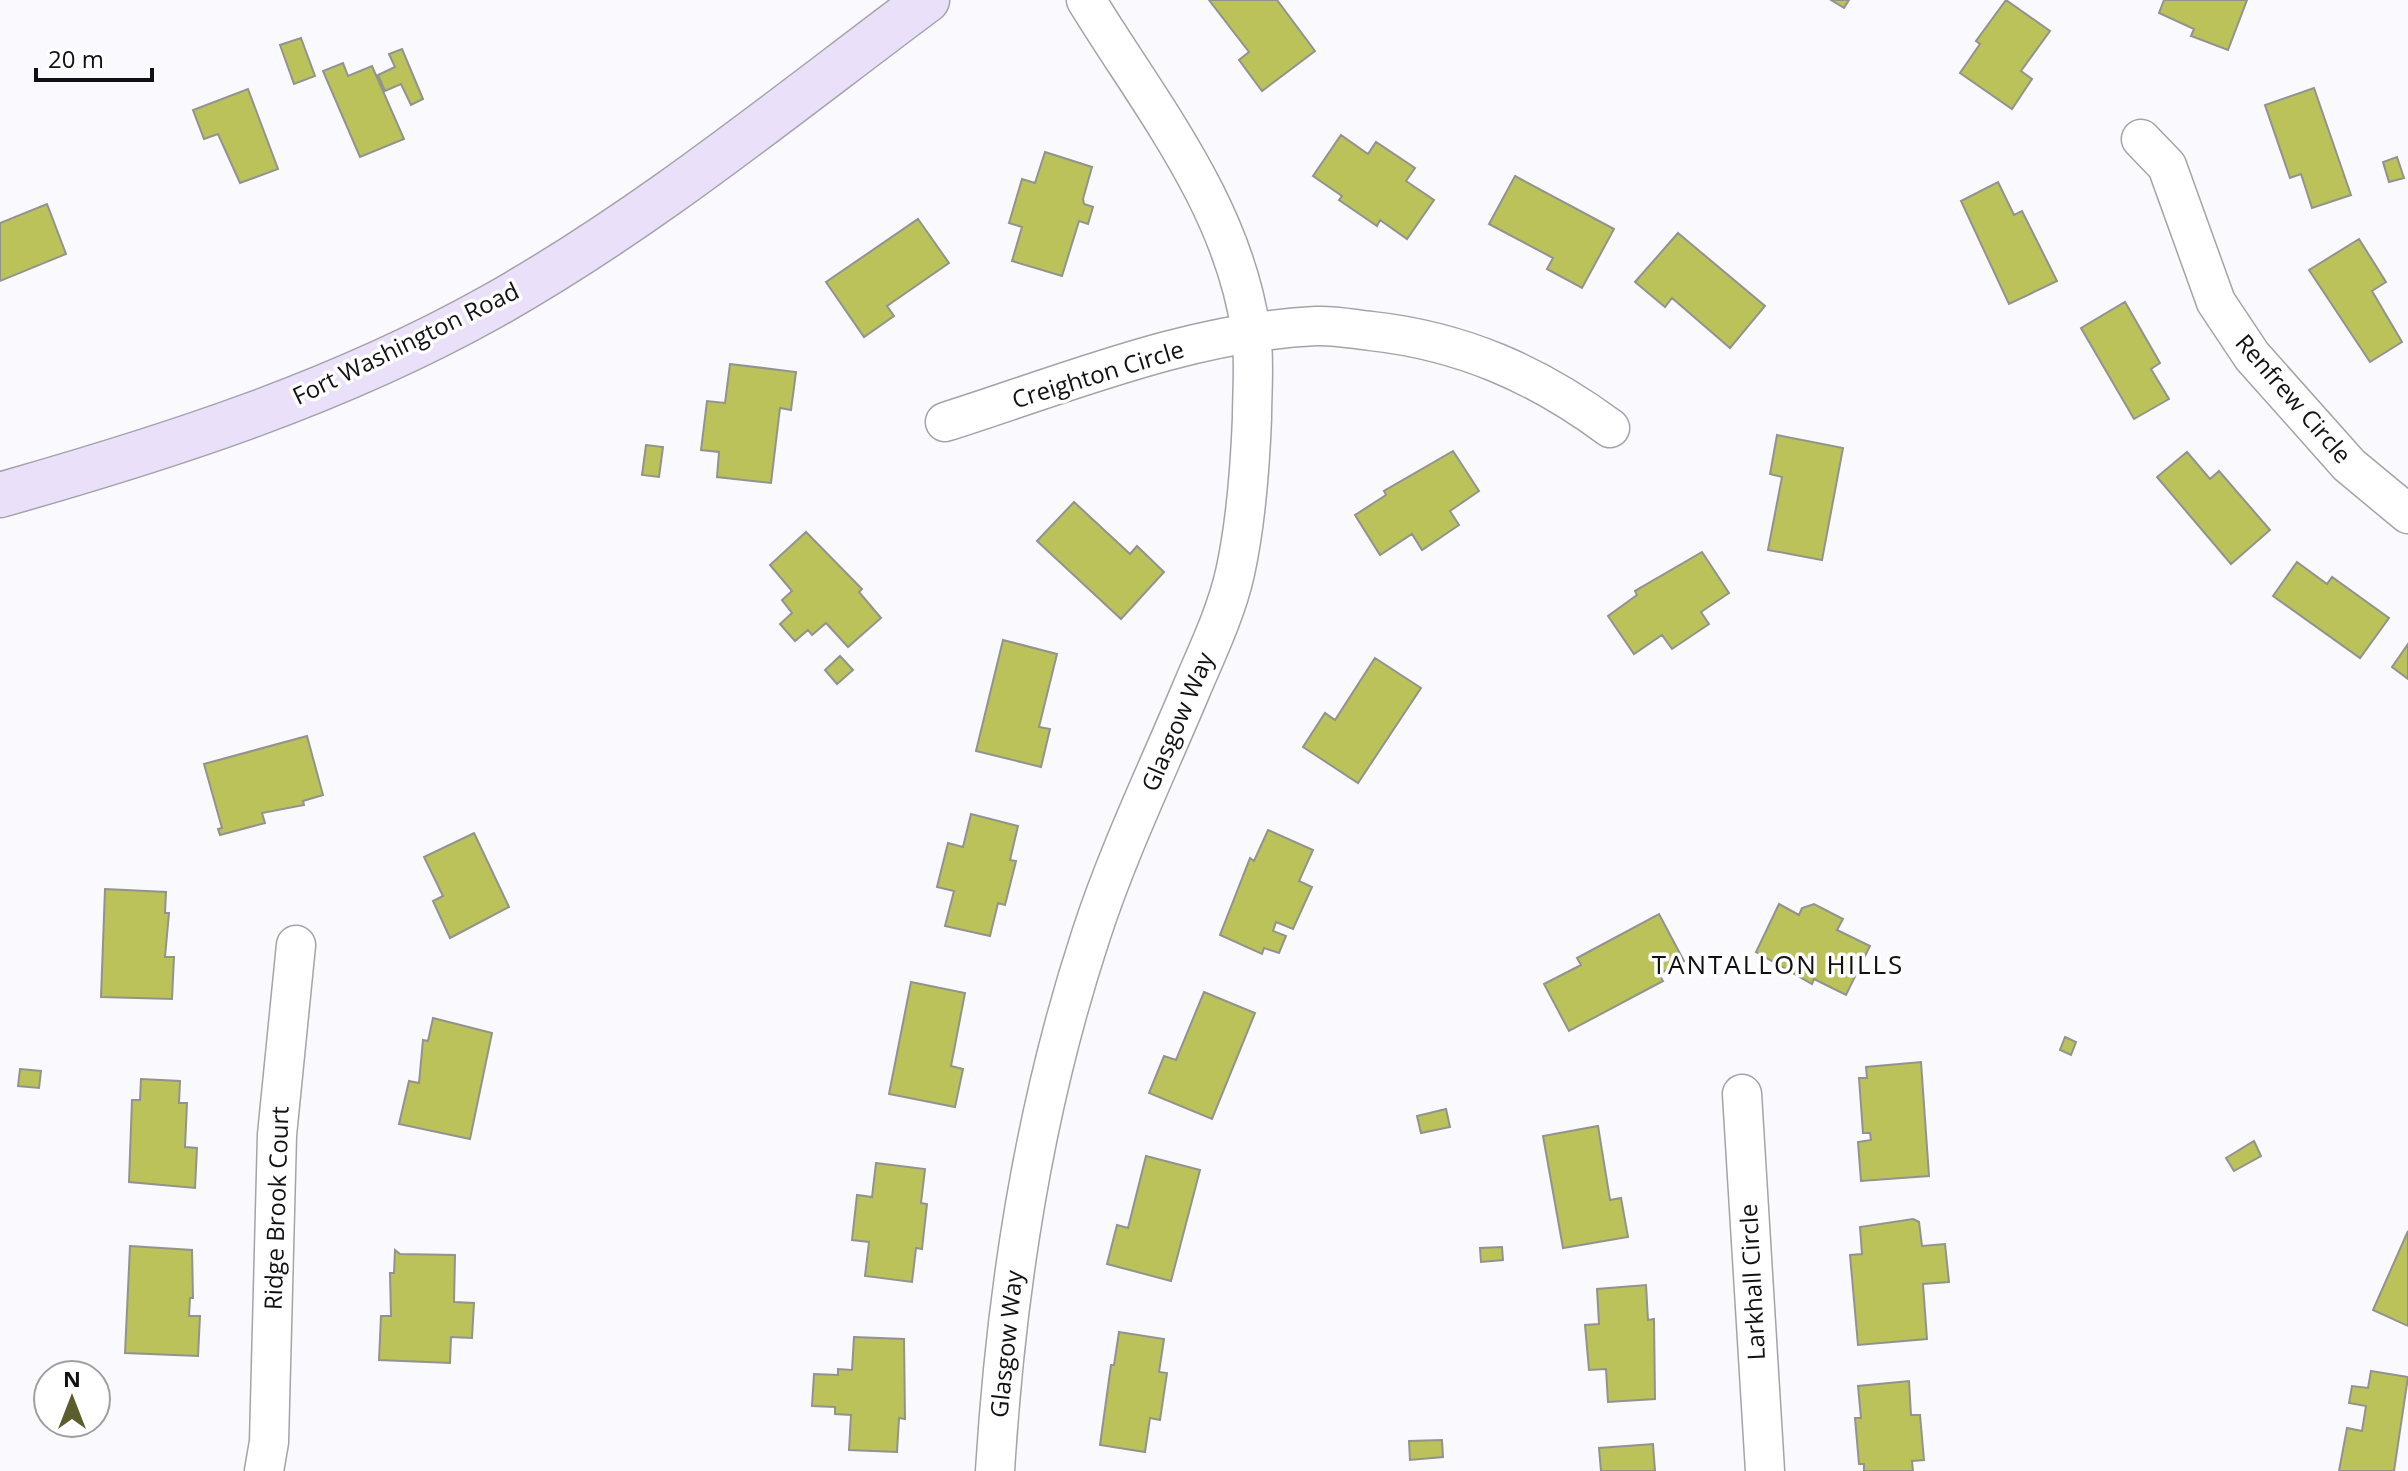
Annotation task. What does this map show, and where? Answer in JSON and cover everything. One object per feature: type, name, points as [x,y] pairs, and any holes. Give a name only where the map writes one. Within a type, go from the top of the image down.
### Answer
[{"type":"main road","name":"Fort Washington Road","points":[[0,495],[201,435],[266,411],[384,360],[491,307],[670,192],[927,0]]},
{"type":"street","name":"Glasgow Way","points":[[995,1471],[1000,1395],[1022,1216],[1061,1037],[1091,933],[1217,630],[1235,575],[1251,446],[1252,333],[1232,255],[1182,145],[1130,73],[1086,0]]},
{"type":"street","name":"Renfrew Circle","points":[[2141,139],[2167,166],[2216,302],[2252,356],[2349,465],[2408,514]]},
{"type":"street","name":"Creighton Circle","points":[[945,422],[1192,346],[1252,333],[1319,325],[1439,342],[1483,355],[1531,376],[1566,396],[1610,428]]},
{"type":"street","name":"Ridge Brook Court","points":[[264,1471],[269,1442],[277,1135],[296,945]]},
{"type":"street","name":"Larkhall Circle","points":[[1742,1094],[1765,1471]]},
{"type":"building","points":[[1209,0],[1277,0],[1315,51],[1262,91],[1239,60],[1249,52]]},
{"type":"building","points":[[1831,0],[1849,0],[1844,8]]},
{"type":"building","points":[[2006,0],[2050,31],[2021,71],[2032,79],[2012,109],[1960,73],[1980,44],[1976,41]]},
{"type":"building","points":[[2164,0],[2247,0],[2228,50],[2191,36],[2194,29],[2159,13]]},
{"type":"building","points":[[301,38],[315,76],[294,84],[280,45]]},
{"type":"building","points":[[402,49],[423,99],[411,105],[401,84],[385,91],[378,75],[395,67],[389,54]]},
{"type":"building","points":[[343,63],[348,76],[372,66],[404,139],[360,157],[323,71]]},
{"type":"building","points":[[2314,88],[2351,195],[2312,208],[2301,174],[2290,178],[2265,105]]},
{"type":"building","points":[[248,89],[278,169],[240,183],[218,134],[204,139],[193,110]]},
{"type":"building","points":[[1341,135],[1368,154],[1376,142],[1415,168],[1406,181],[1434,200],[1407,239],[1380,220],[1377,226],[1339,200],[1342,196],[1313,176]]},
{"type":"building","points":[[1045,152],[1092,167],[1083,199],[1084,204],[1093,207],[1088,224],[1079,221],[1062,276],[1012,261],[1022,227],[1009,223],[1022,179],[1035,183]]},
{"type":"building","points":[[2397,157],[2404,178],[2389,182],[2383,162]]},
{"type":"building","points":[[1515,176],[1614,229],[1582,288],[1547,269],[1553,258],[1489,224]]},
{"type":"building","points":[[1998,182],[2014,215],[2022,211],[2057,281],[2009,304],[1961,201]]},
{"type":"building","points":[[47,204],[66,254],[0,281],[0,223]]},
{"type":"building","points":[[918,219],[949,263],[887,306],[894,316],[864,337],[826,282]]},
{"type":"building","points":[[1678,233],[1765,306],[1730,348],[1672,298],[1665,307],[1635,282]]},
{"type":"building","points":[[2359,239],[2386,282],[2372,291],[2402,342],[2370,362],[2309,270]]},
{"type":"building","points":[[2125,302],[2160,363],[2151,369],[2169,399],[2134,419],[2081,328]]},
{"type":"building","points":[[730,364],[796,372],[791,410],[780,408],[771,483],[717,477],[719,452],[701,450],[707,401],[725,403]]},
{"type":"building","points":[[1777,435],[1843,448],[1822,560],[1768,550],[1782,477],[1770,474]]},
{"type":"building","points":[[646,445],[663,447],[659,477],[642,475]]},
{"type":"building","points":[[1453,451],[1479,491],[1450,511],[1459,525],[1422,550],[1412,534],[1380,555],[1355,515],[1386,495],[1384,491]]},
{"type":"building","points":[[2187,452],[2210,479],[2219,471],[2270,530],[2231,564],[2157,477]]},
{"type":"building","points":[[1074,502],[1130,554],[1137,546],[1164,572],[1121,619],[1037,541]]},
{"type":"building","points":[[806,532],[862,589],[859,592],[881,618],[848,647],[826,623],[812,635],[808,630],[795,641],[780,624],[792,613],[782,600],[792,591],[770,565]]},
{"type":"building","points":[[1702,552],[1729,593],[1701,612],[1709,624],[1672,649],[1662,635],[1634,654],[1608,616],[1637,595],[1635,591]]},
{"type":"building","points":[[2297,562],[2327,584],[2332,577],[2389,618],[2360,658],[2273,596]]},
{"type":"building","points":[[1003,640],[1057,654],[1039,727],[1050,729],[1041,767],[976,751]]},
{"type":"building","points":[[2408,644],[2408,679],[2392,667]]},
{"type":"building","points":[[840,656],[853,670],[837,684],[825,670]]},
{"type":"building","points":[[1375,658],[1421,688],[1358,783],[1303,747],[1325,713],[1335,720]]},
{"type":"building","points":[[307,736],[323,795],[303,801],[304,805],[262,813],[265,823],[220,835],[218,829],[222,828],[204,764]]},
{"type":"building","points":[[971,814],[1018,826],[1010,860],[1016,861],[1005,905],[998,903],[990,936],[945,926],[954,891],[937,887],[948,843],[963,847]]},
{"type":"building","points":[[1268,830],[1313,850],[1299,881],[1312,887],[1293,929],[1276,922],[1273,931],[1286,936],[1279,953],[1264,948],[1262,954],[1220,935],[1250,858],[1254,861]]},
{"type":"building","points":[[474,833],[509,907],[450,938],[433,901],[443,896],[424,857]]},
{"type":"building","points":[[105,889],[166,892],[165,913],[169,913],[165,957],[174,957],[172,999],[101,997]]},
{"type":"building","points":[[1779,904],[1799,915],[1802,908],[1814,904],[1843,919],[1837,930],[1870,946],[1846,995],[1814,979],[1812,984],[1756,952]]},
{"type":"building","points":[[1659,914],[1684,961],[1659,974],[1663,981],[1569,1031],[1544,984],[1581,965],[1577,958]]},
{"type":"building","points":[[911,982],[965,993],[951,1066],[963,1069],[955,1107],[889,1094]]},
{"type":"building","points":[[1204,992],[1255,1013],[1212,1119],[1149,1093],[1164,1056],[1176,1060]]},
{"type":"building","points":[[433,1018],[492,1033],[470,1139],[399,1124],[409,1081],[419,1083],[423,1040],[428,1041]]},
{"type":"building","points":[[2065,1037],[2076,1042],[2071,1055],[2060,1050]]},
{"type":"building","points":[[1921,1062],[1929,1176],[1861,1181],[1858,1142],[1871,1140],[1870,1133],[1863,1133],[1859,1078],[1867,1078],[1866,1067]]},
{"type":"building","points":[[20,1069],[41,1071],[39,1088],[18,1086]]},
{"type":"building","points":[[141,1079],[180,1081],[179,1103],[187,1103],[185,1147],[197,1148],[195,1188],[129,1182],[132,1100],[140,1100]]},
{"type":"building","points":[[1446,1109],[1450,1127],[1421,1133],[1417,1116]]},
{"type":"building","points":[[1598,1126],[1610,1200],[1621,1198],[1628,1237],[1563,1248],[1543,1136]]},
{"type":"building","points":[[2254,1141],[2261,1156],[2234,1171],[2226,1158]]},
{"type":"building","points":[[1146,1156],[1200,1170],[1171,1281],[1107,1264],[1117,1225],[1128,1228]]},
{"type":"building","points":[[876,1163],[925,1169],[921,1203],[927,1204],[922,1249],[916,1248],[912,1282],[865,1276],[869,1242],[852,1240],[857,1195],[872,1197]]},
{"type":"building","points":[[1913,1219],[1919,1222],[1922,1246],[1945,1244],[1949,1282],[1923,1284],[1927,1339],[1858,1345],[1850,1255],[1862,1254],[1860,1227]]},
{"type":"building","points":[[2408,1231],[2408,1326],[2373,1310]]},
{"type":"building","points":[[130,1246],[192,1250],[193,1298],[190,1298],[189,1316],[200,1316],[198,1356],[125,1353]]},
{"type":"building","points":[[1502,1247],[1503,1260],[1481,1262],[1480,1248]]},
{"type":"building","points":[[395,1250],[400,1254],[455,1255],[454,1302],[474,1303],[472,1338],[451,1337],[450,1363],[379,1360],[381,1316],[391,1316],[390,1273],[394,1273]]},
{"type":"building","points":[[1646,1285],[1648,1320],[1654,1319],[1655,1399],[1608,1402],[1606,1369],[1589,1370],[1585,1325],[1599,1324],[1597,1289]]},
{"type":"building","points":[[1119,1332],[1164,1339],[1159,1372],[1167,1373],[1160,1420],[1150,1418],[1145,1452],[1100,1445],[1111,1365],[1114,1365]]},
{"type":"building","points":[[854,1337],[904,1339],[905,1419],[899,1418],[897,1452],[849,1450],[851,1415],[835,1414],[835,1407],[812,1406],[814,1374],[838,1375],[838,1369],[852,1370]]},
{"type":"building","points":[[2371,1371],[2408,1377],[2394,1471],[2339,1471],[2347,1428],[2362,1431],[2366,1406],[2349,1403],[2352,1386],[2368,1388]]},
{"type":"building","points":[[1909,1381],[1911,1415],[1920,1415],[1924,1460],[1912,1461],[1913,1471],[1864,1471],[1864,1464],[1859,1464],[1855,1418],[1861,1418],[1858,1386]]},
{"type":"building","points":[[1442,1440],[1443,1457],[1410,1460],[1409,1441]]},
{"type":"building","points":[[1653,1444],[1655,1471],[1601,1471],[1599,1448]]},
{"type":"district","name":"TANTALLON HILLS","points":[[1778,965]]}]
